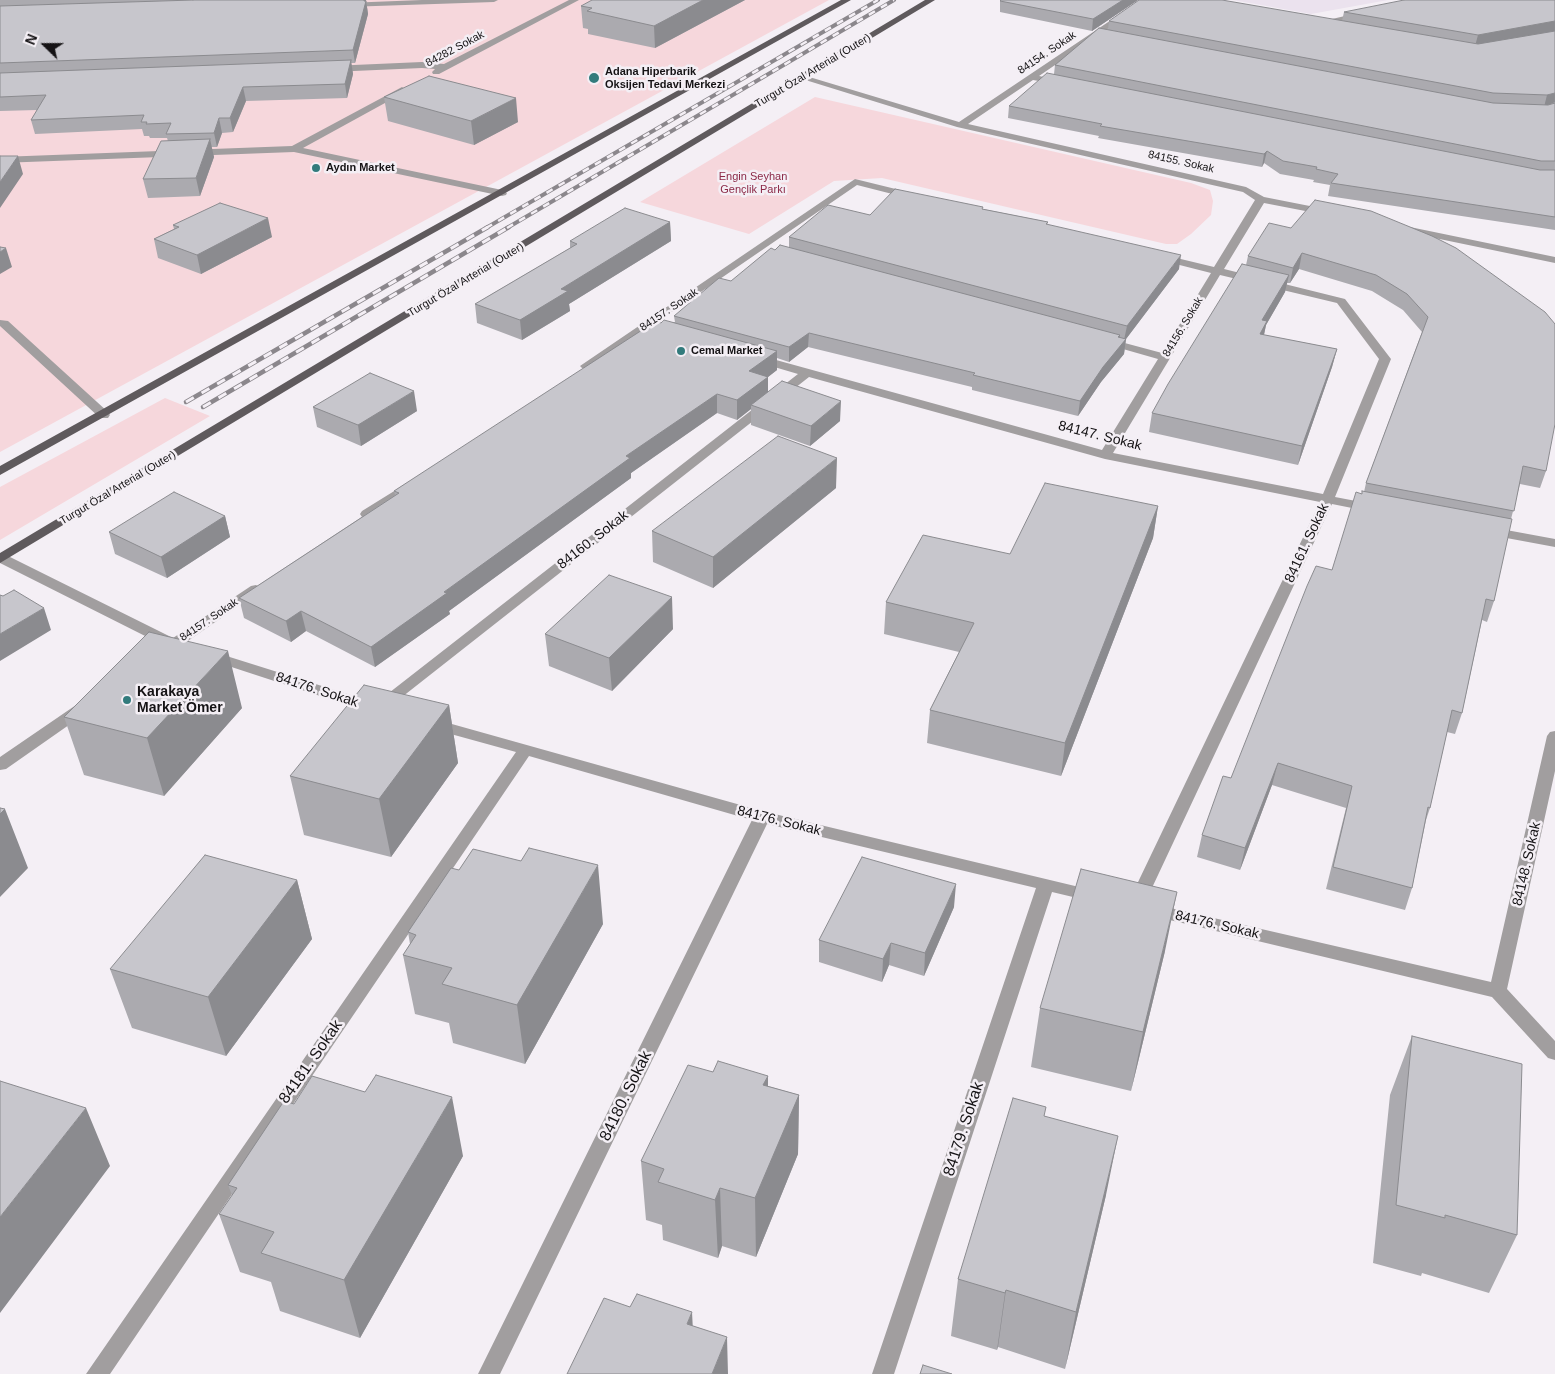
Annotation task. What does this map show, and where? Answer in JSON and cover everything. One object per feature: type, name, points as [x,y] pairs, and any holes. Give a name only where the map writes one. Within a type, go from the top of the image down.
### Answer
[{"type":"main road","points":[[0,471],[104,415],[847,0]]},
{"type":"main road","name":"Turgut Özal Arterial (Outer)","points":[[1,559],[931,0]]},
{"type":"street","points":[[336,5],[368,2],[494,0]]},
{"type":"street","name":"84282 Sokak","points":[[428,76],[575,0]]},
{"type":"street","name":"84154. Sokak","points":[[960,125],[1031,77],[1101,34],[1146,0]]},
{"type":"street","points":[[1318,23],[1374,12]]},
{"type":"street","points":[[1309,22],[1338,27]]},
{"type":"street","points":[[324,69],[412,66],[445,67]]},
{"type":"street","points":[[1031,77],[1070,85]]},
{"type":"street","name":"84155. Sokak","points":[[803,78],[960,125],[1246,190],[1261,199],[1337,215]]},
{"type":"street","points":[[294,149],[411,85]]},
{"type":"street","points":[[0,160],[294,149],[502,193]]},
{"type":"street","name":"84157. Sokak","points":[[578,372],[764,250],[855,182],[922,198]]},
{"type":"street","name":"84156. Sokak","points":[[1105,455],[1261,199]]},
{"type":"street","points":[[1394,226],[1555,260]]},
{"type":"street","points":[[1150,254],[1216,270]]},
{"type":"street","name":"84161. Sokak","points":[[1136,906],[1327,500],[1385,359],[1341,301],[1216,270]]},
{"type":"street","points":[[0,323],[4,324],[104,415]]},
{"type":"street","points":[[644,327],[664,332]]},
{"type":"street","points":[[1099,339],[1165,357]]},
{"type":"street","name":"84147. Sokak","points":[[750,356],[1105,455],[1384,511]]},
{"type":"street","name":"84160. Sokak","points":[[377,709],[808,372]]},
{"type":"street","points":[[356,522],[422,477]]},
{"type":"street","points":[[1479,529],[1555,543]]},
{"type":"street","name":"84176. Sokak","points":[[1,559],[174,644],[396,714]]},
{"type":"street","name":"84157. Sokak","points":[[150,661],[265,583]]},
{"type":"street","points":[[0,765],[95,699]]},
{"type":"street","name":"84176. Sokak","points":[[415,719],[526,749],[762,818],[1498,991]]},
{"type":"street","name":"84148. Sokak","points":[[1498,991],[1555,736]]},
{"type":"street","name":"84181. Sokak","points":[[97,1374],[526,749]]},
{"type":"street","name":"84180. Sokak","points":[[490,1374],[762,818]]},
{"type":"street","name":"84179. Sokak","points":[[883,1374],[1046,884]]},
{"type":"street","points":[[1498,991],[1555,1053]]},
{"type":"shaded area","points":[[1233,0],[1388,0],[1311,14]]},
{"type":"green space","points":[[0,0],[829,0],[0,452]]},
{"type":"green space","name":"Engin Seyhan Gençlik Parkı","points":[[815,97],[1191,183],[1210,190],[1213,201],[1211,215],[1177,244],[1166,244],[882,178],[834,181],[749,234],[640,202]]},
{"type":"green space","points":[[165,398],[210,416],[0,540],[0,487]]},
{"type":"building","points":[[193,0],[366,1],[353,50],[0,63],[0,6]]},
{"type":"building","points":[[592,0],[703,0],[654,26],[587,11],[592,8],[581,6]]},
{"type":"building","points":[[1001,0],[1123,0],[1093,19]]},
{"type":"building","points":[[1139,0],[1222,0],[1478,44],[1555,31],[1555,93],[1547,95],[1493,93],[1109,21]]},
{"type":"building","points":[[1404,0],[1555,0],[1555,21],[1478,35],[1344,12]]},
{"type":"building","points":[[1099,28],[1493,103],[1548,105],[1555,103],[1555,161],[1541,161],[1055,65]]},
{"type":"building","points":[[351,60],[345,84],[243,87],[230,118],[219,118],[214,133],[166,134],[171,123],[146,124],[147,122],[141,122],[144,115],[31,120],[46,95],[0,97],[0,73]]},
{"type":"building","points":[[1047,73],[1540,170],[1555,170],[1555,217],[1331,183],[1338,174],[1316,169],[1317,167],[1283,161],[1267,151],[1264,154],[1100,126],[1102,124],[1009,106]]},
{"type":"building","points":[[429,76],[516,98],[471,121],[384,97]]},
{"type":"building","points":[[210,139],[196,178],[143,179],[161,141]]},
{"type":"building","points":[[0,156],[18,156],[0,182]]},
{"type":"building","points":[[895,189],[1048,222],[1046,224],[1181,255],[1127,326],[789,237],[828,205],[870,215]]},
{"type":"building","points":[[1315,200],[1371,211],[1456,248],[1545,312],[1555,324],[1555,424],[1546,471],[1523,466],[1514,511],[1366,483],[1428,317],[1407,294],[1376,275],[1302,253],[1293,268],[1248,256],[1269,223],[1291,228]]},
{"type":"building","points":[[220,203],[268,218],[197,255],[154,239],[179,227],[173,225]]},
{"type":"building","points":[[625,208],[670,222],[561,289],[568,291],[520,320],[475,304],[577,244],[570,241]]},
{"type":"building","points":[[780,245],[1120,335],[1118,337],[1126,339],[1103,367],[1080,401],[973,375],[975,373],[809,333],[789,347],[674,316],[719,278],[731,281],[771,248],[775,250]]},
{"type":"building","points":[[1242,264],[1289,275],[1262,320],[1267,321],[1260,334],[1337,349],[1302,446],[1152,413]]},
{"type":"building","points":[[664,320],[777,351],[749,371],[768,377],[737,400],[717,394],[626,456],[630,458],[371,647],[301,611],[286,621],[239,598],[399,493],[394,491],[656,321],[661,323]]},
{"type":"building","points":[[370,373],[414,391],[358,425],[313,407]]},
{"type":"building","points":[[782,381],[841,401],[811,426],[751,405]]},
{"type":"building","points":[[778,436],[837,458],[713,557],[652,531]]},
{"type":"building","points":[[1045,483],[1158,506],[1065,743],[930,710],[974,623],[886,602],[923,535],[1010,554]]},
{"type":"building","points":[[1362,491],[1512,519],[1494,601],[1486,599],[1462,713],[1452,710],[1430,808],[1428,807],[1412,888],[1333,867],[1352,786],[1278,763],[1245,848],[1202,835],[1223,776],[1231,778],[1316,566],[1332,570],[1356,492],[1362,494]]},
{"type":"building","points":[[174,492],[225,516],[161,557],[109,532]]},
{"type":"building","points":[[609,575],[672,597],[609,658],[545,634]]},
{"type":"building","points":[[14,590],[44,608],[0,634],[0,595],[3,596]]},
{"type":"building","points":[[149,632],[228,651],[147,738],[64,717]]},
{"type":"building","points":[[364,685],[449,705],[379,799],[290,776]]},
{"type":"building","points":[[529,848],[598,865],[517,1005],[442,984],[452,968],[403,955],[416,935],[408,932],[451,868],[459,870],[473,849],[521,861]]},
{"type":"building","points":[[205,855],[297,880],[208,997],[110,969]]},
{"type":"building","points":[[862,857],[956,884],[925,953],[891,943],[883,959],[819,940]]},
{"type":"building","points":[[1081,869],[1177,892],[1143,1032],[1040,1008]]},
{"type":"building","points":[[1412,1036],[1522,1064],[1517,1235],[1445,1215],[1445,1218],[1396,1205]]},
{"type":"building","points":[[718,1061],[768,1076],[763,1085],[799,1095],[755,1198],[720,1188],[715,1200],[658,1182],[664,1169],[641,1161],[688,1065],[713,1072]]},
{"type":"building","points":[[376,1075],[452,1097],[344,1280],[261,1253],[274,1232],[219,1214],[237,1188],[228,1185],[284,1101],[294,1104],[312,1076],[365,1092]]},
{"type":"building","points":[[0,1081],[86,1108],[0,1217]]},
{"type":"building","points":[[1013,1098],[1046,1107],[1044,1116],[1118,1136],[1076,1312],[1006,1290],[1005,1293],[958,1279]]},
{"type":"building","points":[[637,1294],[692,1312],[687,1324],[727,1337],[712,1374],[567,1374],[604,1298],[630,1307]]},
{"type":"building","points":[[923,1365],[952,1374],[920,1374]]},
{"type":"railway","points":[[486,228],[878,0]]},
{"type":"railway","points":[[507,228],[894,0]]},
{"type":"railway","points":[[186,402],[488,227]]},
{"type":"railway","points":[[203,407],[509,227]]},
{"type":"place","name":"Adana Hiperbarik Oksijen Tedavi Merkezi","points":[[594,78]]},
{"type":"place","name":"Aydın Market","points":[[316,168]]},
{"type":"place","name":"Cemal Market","points":[[681,351]]},
{"type":"place","name":"Karakaya Market Ömer","points":[[127,700]]}]
